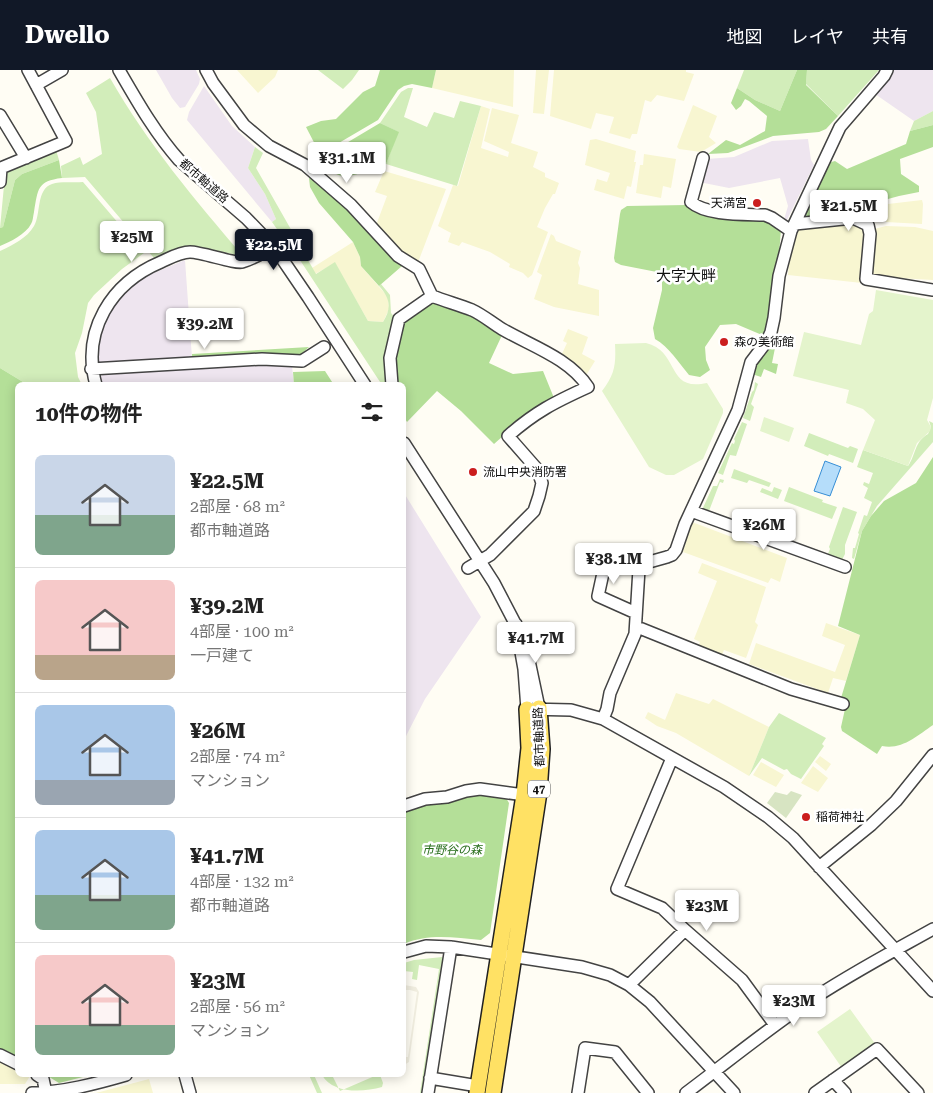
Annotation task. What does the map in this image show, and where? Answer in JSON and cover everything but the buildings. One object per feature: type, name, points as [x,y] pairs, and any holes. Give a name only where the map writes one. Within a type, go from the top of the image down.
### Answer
[{"type":"main road","name":"都市軸道路","points":[[494,1093],[506,956],[533,708]]},
{"type":"main road","name":"都市軸道路","points":[[477,1089],[506,956],[541,776],[541,736],[533,708]]},
{"type":"street","points":[[0,182],[1,168],[66,141],[28,70]]},
{"type":"street","points":[[36,84],[62,70]]},
{"type":"street","name":"都市軸道路","points":[[119,70],[147,118],[175,155],[246,218],[274,247],[364,382]]},
{"type":"street","points":[[206,70],[213,83],[244,125],[270,146],[304,165],[351,205],[398,256],[419,269],[432,296],[474,311],[501,329],[540,348],[572,370],[588,387],[558,400],[530,417],[508,436],[537,468],[542,483],[539,496],[534,511],[490,555],[468,568]]},
{"type":"street","points":[[636,614],[598,596],[605,564],[642,564],[672,555],[676,550],[685,524],[738,410],[751,362],[767,341],[776,306],[779,276],[793,227],[840,127],[884,76],[887,70]]},
{"type":"street","points":[[0,115],[26,158]]},
{"type":"street","points":[[704,158],[691,202],[706,211],[765,215],[793,227],[853,218],[868,225],[870,234],[866,279],[933,290]]},
{"type":"street","points":[[95,382],[91,369],[94,338],[101,314],[111,300],[141,272],[189,252],[241,262],[274,247]]},
{"type":"street","points":[[392,382],[390,358],[399,318],[432,296]]},
{"type":"street","points":[[91,369],[262,360],[302,361],[324,347]]},
{"type":"street","name":"都市軸道路","points":[[406,446],[504,600],[516,624],[530,665],[533,708]]},
{"type":"street","points":[[691,511],[845,567]]},
{"type":"street","points":[[603,719],[610,693],[635,634],[639,568],[642,564]]},
{"type":"street","points":[[636,628],[791,689],[843,704]]},
{"type":"street","points":[[533,708],[580,711],[603,719],[724,787],[768,816],[793,838],[933,991]]},
{"type":"street","points":[[819,867],[871,825],[896,801],[933,756]]},
{"type":"street","points":[[672,758],[617,889],[662,908],[742,980],[775,1025]]},
{"type":"street","points":[[406,805],[425,799],[480,789],[524,795]]},
{"type":"street","points":[[686,1093],[775,1025],[853,973],[933,929]]},
{"type":"street","points":[[628,985],[685,930]]},
{"type":"street","points":[[406,951],[426,946],[452,947],[594,970],[610,975],[628,985],[650,1002],[734,1093]]},
{"type":"street","points":[[428,1093],[452,947]]},
{"type":"street","points":[[578,1093],[585,1048],[615,1052],[648,1093]]},
{"type":"street","points":[[815,1093],[877,1049],[918,1093]]},
{"type":"street","points":[[0,1054],[15,1062]]},
{"type":"street","points":[[40,1077],[43,1079],[46,1093]]},
{"type":"street","points":[[32,1093],[46,1093],[78,1088],[119,1077]]},
{"type":"street","points":[[185,1077],[190,1093]]},
{"type":"street","points":[[430,1078],[477,1089]]},
{"type":"street","points":[[833,1080],[845,1093]]},
{"type":"shaded area","points":[[156,70],[196,70],[200,79],[199,84],[185,107],[180,108],[172,98]]},
{"type":"shaded area","points":[[237,70],[278,70],[275,77],[258,93]]},
{"type":"shaded area","points":[[436,70],[514,70],[513,107],[432,88]]},
{"type":"shaded area","points":[[536,70],[549,70],[544,114],[533,113]]},
{"type":"shaded area","points":[[554,70],[686,70],[686,72],[694,74],[684,101],[657,95],[651,102],[645,100],[637,134],[632,134],[630,139],[609,133],[614,117],[596,113],[591,129],[550,116]]},
{"type":"shaded area","points":[[891,70],[933,70],[933,111],[914,121],[875,94]]},
{"type":"shaded area","points":[[204,86],[232,126],[255,147],[248,168],[265,194],[276,219],[272,222],[187,120],[189,112]]},
{"type":"shaded area","points":[[693,105],[717,116],[709,137],[716,143],[701,152],[679,149],[677,147]]},
{"type":"shaded area","points":[[481,106],[490,109],[481,148],[508,157],[509,152],[484,141],[492,108],[519,115],[511,143],[538,152],[533,167],[545,173],[545,177],[559,183],[537,227],[548,232],[532,275],[528,278],[523,273],[509,267],[510,264],[490,252],[462,242],[459,246],[448,242],[451,233],[438,226],[453,185],[458,186]]},
{"type":"shaded area","points":[[596,139],[636,151],[634,162],[636,162],[631,187],[627,186],[624,199],[594,190],[597,179],[607,182],[610,173],[585,165],[590,140]]},
{"type":"shaded area","points":[[808,139],[811,160],[814,165],[785,224],[783,223],[788,206],[780,178],[729,188],[699,182],[707,159],[734,157],[772,141]]},
{"type":"shaded area","points":[[644,154],[676,159],[671,188],[663,186],[661,198],[636,193],[640,165],[643,165]]},
{"type":"shaded area","points":[[384,171],[446,189],[417,265],[375,228],[387,196],[375,192]]},
{"type":"shaded area","points":[[922,200],[922,224],[886,222],[888,204]]},
{"type":"shaded area","points":[[853,222],[865,227],[866,245],[862,283],[788,275],[790,248],[796,230]]},
{"type":"shaded area","points":[[886,226],[915,227],[933,231],[933,280],[898,278],[874,275],[872,273],[874,229]]},
{"type":"shaded area","points":[[551,234],[556,241],[581,251],[578,263],[580,268],[578,284],[599,290],[599,316],[554,307],[534,299],[542,275],[537,272]]},
{"type":"shaded area","points":[[353,242],[360,257],[361,266],[388,297],[389,309],[383,322],[368,321],[335,263],[315,274],[312,268]]},
{"type":"shaded area","points":[[185,260],[192,358],[100,364],[96,361],[104,318],[108,311],[126,291],[144,277]]},
{"type":"shaded area","points":[[568,329],[588,337],[582,354],[595,361],[585,377],[560,358],[567,343],[563,341]]},
{"type":"shaded area","points":[[260,365],[292,366],[294,382],[102,382],[100,377],[103,374]]},
{"type":"shaded area","points":[[406,496],[481,617],[425,699],[406,736]]},
{"type":"shaded area","points":[[692,522],[787,558],[780,582],[771,578],[768,583],[683,552]]},
{"type":"shaded area","points":[[702,563],[766,587],[755,622],[758,625],[746,658],[724,650],[722,655],[698,646],[700,642],[694,639],[717,581],[698,573]]},
{"type":"shaded area","points":[[826,623],[860,635],[846,681],[833,678],[828,693],[749,664],[756,643],[835,672],[845,645],[822,636]]},
{"type":"shaded area","points":[[676,693],[709,704],[713,699],[769,727],[749,776],[676,733],[657,726],[645,718],[648,712],[665,720]]},
{"type":"shaded area","points":[[820,756],[831,764],[826,771],[815,762]]},
{"type":"shaded area","points":[[761,762],[784,775],[776,787],[753,775]]},
{"type":"shaded area","points":[[813,766],[828,778],[818,792],[801,783]]},
{"type":"shaded area","points":[[406,985],[416,987],[419,992],[409,1062],[406,1064],[417,992],[406,990]]},
{"type":"shaded area","points":[[0,1059],[15,1068],[15,1077],[29,1077],[25,1084],[0,1084]]},
{"type":"shaded area","points":[[149,1079],[153,1093],[96,1093]]},
{"type":"green space","points":[[318,70],[359,70],[343,89]]},
{"type":"green space","points":[[380,70],[436,70],[432,88],[412,84],[404,86],[398,90],[378,120],[320,154],[306,127],[321,121],[336,119],[363,92],[375,86]]},
{"type":"green space","points":[[744,70],[797,70],[780,111],[755,100],[737,88]]},
{"type":"green space","points":[[797,70],[807,70],[806,85],[838,116],[826,129],[819,132],[773,136],[728,153],[708,154],[726,140],[740,145],[765,131],[767,116],[749,101],[745,99],[736,110],[731,103],[737,88],[755,100],[780,111]]},
{"type":"green space","points":[[807,70],[879,70],[838,116],[806,84]]},
{"type":"green space","points":[[110,78],[156,148],[243,256],[209,250],[188,249],[166,253],[154,258],[85,177],[62,178],[61,166],[80,157],[83,165],[102,154],[96,112],[86,93]]},
{"type":"green space","points":[[408,88],[413,88],[404,117],[427,127],[434,112],[454,118],[460,101],[481,106],[457,186],[386,164],[398,132],[380,123],[401,92]]},
{"type":"green space","points":[[933,111],[933,125],[910,131],[914,121]]},
{"type":"green space","points":[[380,123],[399,132],[386,164],[351,176],[337,175],[332,171],[323,157]]},
{"type":"green space","points":[[933,125],[933,147],[900,159],[901,174],[919,186],[919,192],[877,202],[857,215],[811,219],[804,214],[828,163],[835,161],[847,169],[906,144],[910,131]]},
{"type":"green space","points":[[255,147],[263,153],[256,168],[297,240],[288,245],[272,222],[276,219],[265,194],[248,168]]},
{"type":"green space","points":[[56,150],[59,160],[22,174],[15,180],[3,227],[0,228],[5,175],[8,169]]},
{"type":"green space","points":[[59,160],[62,178],[48,181],[40,188],[29,228],[0,246],[0,228],[3,227],[15,180],[22,174]]},
{"type":"green space","points":[[309,178],[314,179],[349,210],[384,248],[401,263],[402,266],[379,286],[361,266],[360,257],[353,242],[319,203],[310,187]]},
{"type":"green space","points":[[83,182],[144,253],[122,269],[88,303],[82,333],[75,353],[78,377],[80,382],[23,382],[0,368],[0,251],[28,234],[36,221],[43,191],[52,184]]},
{"type":"green space","points":[[686,205],[766,217],[781,230],[777,285],[768,325],[762,335],[736,324],[720,325],[705,347],[706,360],[710,370],[700,377],[689,375],[669,351],[655,339],[653,328],[662,290],[662,273],[621,265],[615,262],[614,258],[621,210],[627,206]]},
{"type":"green space","points":[[300,246],[316,274],[335,262],[368,321],[383,322],[388,312],[386,295],[379,286],[381,284],[390,295],[391,313],[397,320],[389,382],[380,382],[294,251]]},
{"type":"green space","points":[[876,290],[933,300],[933,398],[927,420],[931,427],[930,431],[917,443],[908,466],[863,450],[875,420],[863,409],[846,403],[849,390],[793,376],[804,332],[861,345],[869,314],[873,311]]},
{"type":"green space","points":[[433,301],[464,310],[503,333],[489,363],[513,374],[543,371],[554,398],[523,418],[494,444],[461,411],[437,391],[407,422],[406,382],[395,382],[392,358],[398,326]]},
{"type":"green space","points":[[778,333],[772,363],[778,364],[776,374],[764,369],[761,377],[752,374],[758,361]]},
{"type":"green space","points":[[646,343],[664,354],[678,377],[685,382],[694,384],[707,383],[723,409],[703,459],[674,475],[666,475],[649,467],[602,391],[614,369],[615,344]]},
{"type":"green space","points":[[309,347],[299,356],[192,358],[192,354]]},
{"type":"green space","points":[[0,368],[23,382],[15,382],[15,1058],[0,1049]]},
{"type":"green space","points":[[325,371],[332,382],[294,382],[293,372]]},
{"type":"green space","points":[[755,382],[758,384],[751,404],[754,407],[750,421],[743,418],[754,390]]},
{"type":"green space","points":[[764,417],[794,428],[789,442],[760,431]]},
{"type":"green space","points":[[929,421],[933,423],[933,442],[877,506],[862,531],[854,559],[852,558],[853,548],[855,548],[864,515],[867,516],[872,502],[864,498],[868,488],[863,485],[864,482],[869,484],[873,473],[857,467],[863,450],[908,466],[920,441],[928,434],[931,427]]},
{"type":"green space","points":[[742,422],[747,424],[736,456],[730,455],[723,475],[718,473],[732,443],[734,444],[734,439]]},
{"type":"green space","points":[[809,433],[848,448],[850,446],[858,449],[853,463],[829,454],[828,456],[804,446]]},
{"type":"green space","points":[[933,457],[933,725],[903,744],[889,747],[882,746],[877,754],[842,731],[841,727],[847,700],[841,698],[860,635],[838,626],[862,531],[871,516],[884,501],[916,483]]},
{"type":"green space","points":[[734,469],[771,483],[769,487],[749,480],[747,483],[731,478]]},
{"type":"green space","points":[[720,479],[724,480],[723,483],[720,482],[709,511],[712,514],[702,510],[713,486],[717,486]]},
{"type":"green space","points":[[774,487],[782,490],[778,499],[760,492],[762,488],[772,492]]},
{"type":"green space","points":[[789,487],[837,507],[832,519],[784,501]]},
{"type":"green space","points":[[843,507],[857,512],[841,562],[827,556]]},
{"type":"green space","points":[[779,713],[826,738],[822,744],[824,746],[801,779],[791,774],[787,769],[784,770],[762,758],[749,776],[769,727]]},
{"type":"green space","points":[[791,791],[802,795],[786,818],[767,803],[775,792],[787,795]]},
{"type":"green space","name":"市野谷の森","points":[[478,793],[506,798],[509,803],[490,933],[481,940],[432,937],[406,943],[406,811],[425,804]]},
{"type":"green space","points":[[442,957],[444,961],[424,1093],[420,1093],[439,969],[419,965],[417,980],[412,979],[413,972],[406,971],[406,962]]},
{"type":"green space","points":[[850,1009],[876,1045],[842,1068],[817,1032]]},
{"type":"green space","points":[[49,1077],[83,1077],[59,1083]]},
{"type":"green space","points":[[310,1077],[315,1077],[322,1093],[317,1093]]},
{"type":"green space","points":[[324,1077],[333,1077],[338,1088],[333,1085]]},
{"type":"green space","points":[[372,1077],[381,1077],[382,1087],[356,1091],[344,1089]]},
{"type":"water","points":[[825,461],[841,467],[830,496],[814,491]]},
{"type":"place","name":"天満宮","points":[[757,203]]},
{"type":"place","name":"森の美術館","points":[[724,342]]},
{"type":"place","name":"流山中央消防署","points":[[473,472]]},
{"type":"place","name":"稲荷神社","points":[[806,817]]},
{"type":"district","name":"大字大畔","points":[[686,276]]}]
